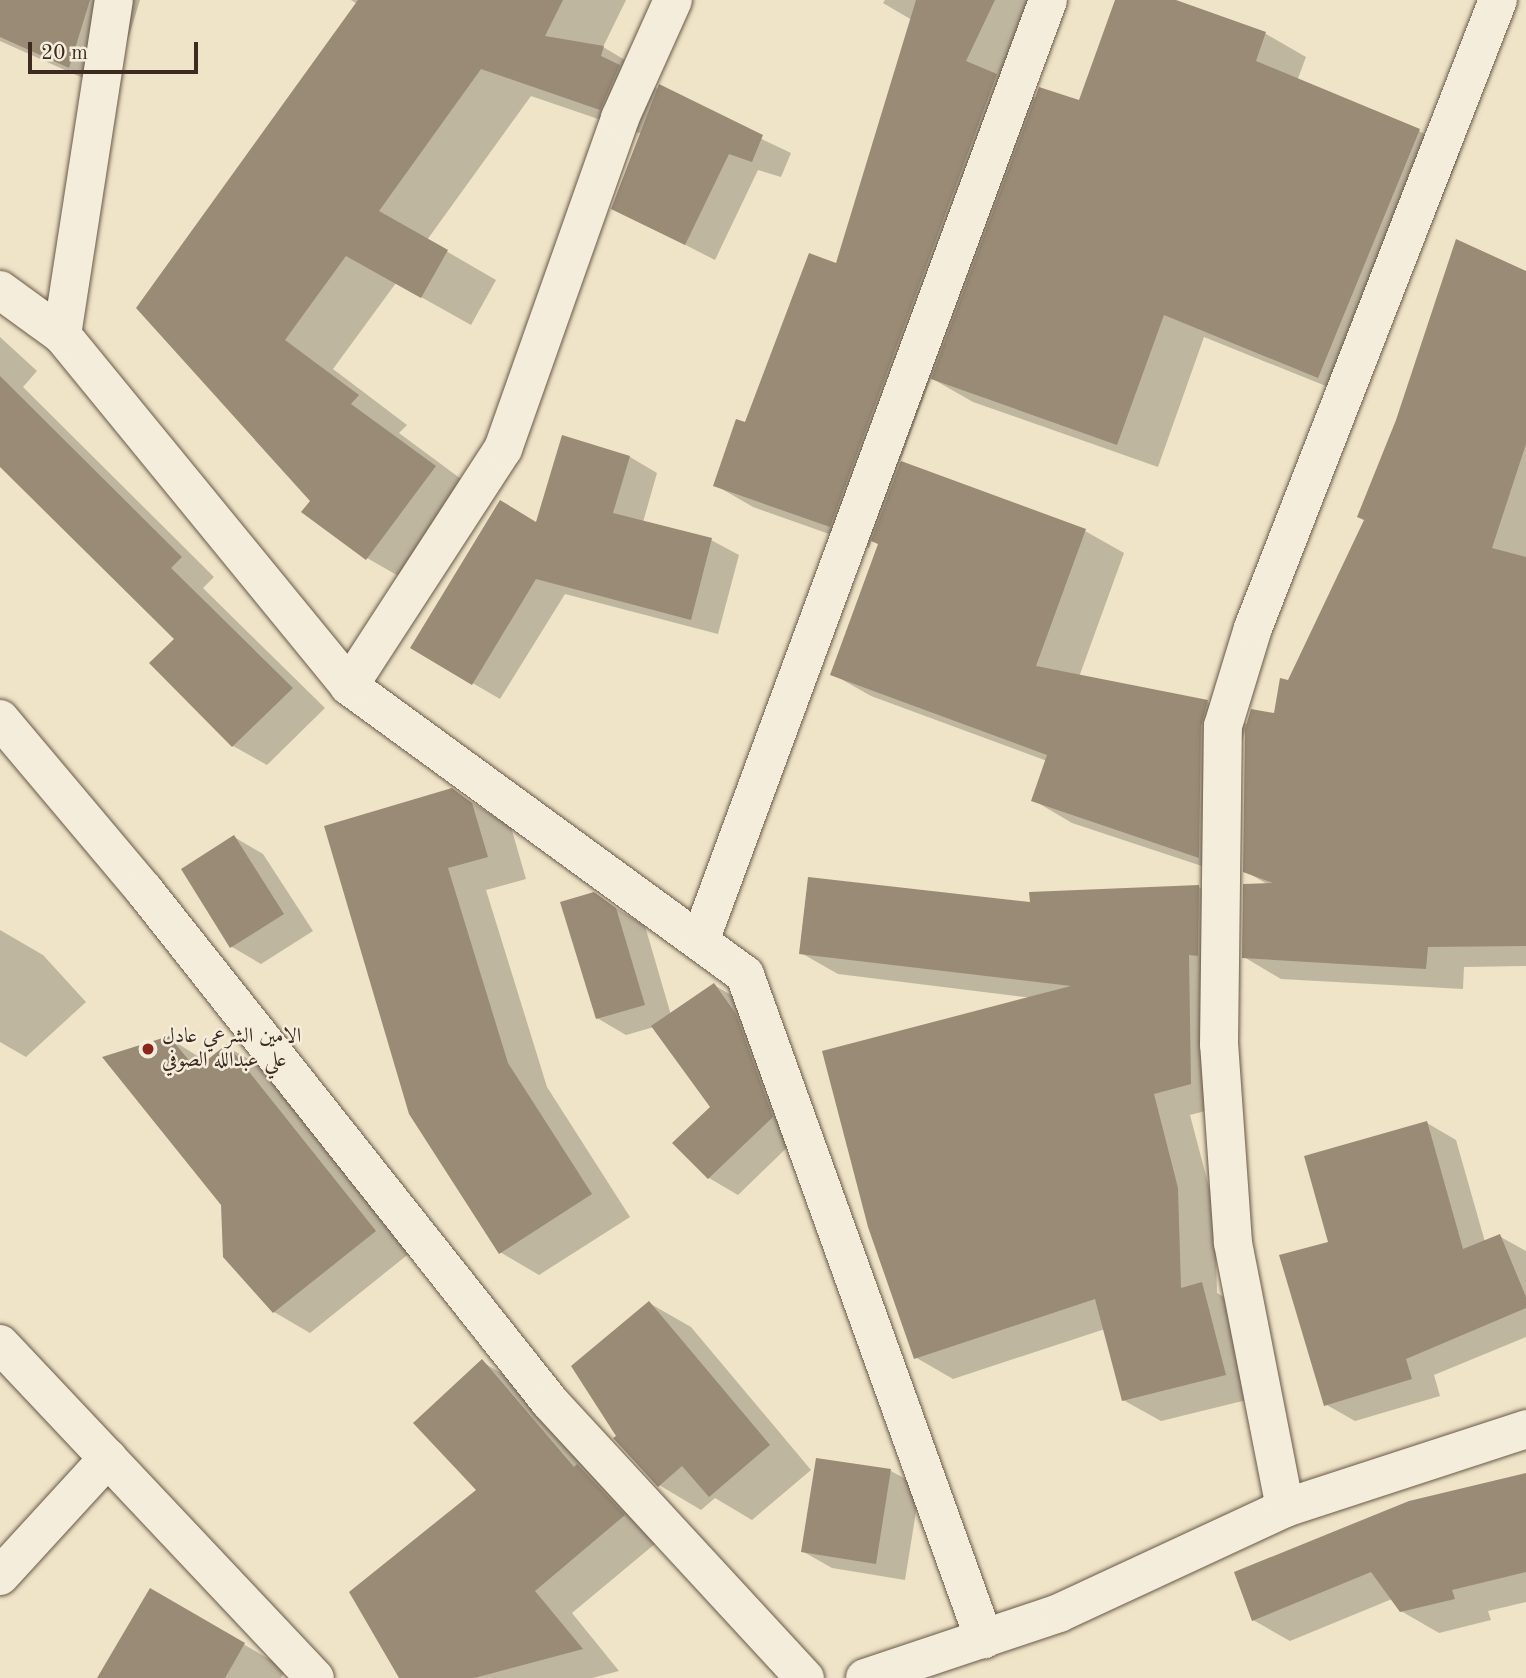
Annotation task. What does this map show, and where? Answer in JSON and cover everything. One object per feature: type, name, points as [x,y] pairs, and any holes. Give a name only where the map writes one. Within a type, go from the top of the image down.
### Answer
[{"type":"street","points":[[62,335],[114,0]]},
{"type":"street","points":[[349,686],[503,449],[620,118],[673,0]]},
{"type":"street","points":[[700,941],[1048,0]]},
{"type":"street","points":[[1285,1508],[1232,1230],[1219,1045],[1223,726],[1254,628],[1498,0]]},
{"type":"street","points":[[0,290],[62,335],[349,686],[745,975],[984,1639]]},
{"type":"street","points":[[0,719],[144,890],[550,1402],[805,1678]]},
{"type":"street","points":[[0,1344],[315,1678]]},
{"type":"street","points":[[865,1678],[1059,1613],[1285,1508],[1526,1429]]},
{"type":"street","points":[[0,1576],[108,1458]]},
{"type":"building","points":[[0,0],[90,0],[69,68],[0,37]]},
{"type":"building","points":[[358,0],[563,0],[545,36],[604,46],[601,56],[620,65],[600,110],[481,69],[379,211],[448,250],[421,298],[346,256],[285,340],[359,395],[351,404],[436,466],[366,560],[301,512],[310,501],[136,308]]},
{"type":"building","points":[[916,0],[995,0],[966,61],[997,74],[830,527],[713,486],[736,419],[745,422],[809,253],[836,263]]},
{"type":"building","points":[[1115,0],[1176,0],[1266,32],[1256,61],[1420,129],[1318,378],[1164,315],[1117,445],[931,379],[1039,87],[1079,100]]},
{"type":"building","points":[[659,84],[763,135],[752,162],[729,154],[685,245],[611,209]]},
{"type":"building","points":[[1456,239],[1526,271],[1526,444],[1492,548],[1526,557],[1526,946],[1428,947],[1426,969],[1242,958],[1243,884],[1273,883],[1243,872],[1245,729],[1251,709],[1274,713],[1280,678],[1288,680],[1364,520],[1357,517],[1396,420]]},
{"type":"building","points":[[0,376],[182,557],[171,568],[293,688],[232,747],[149,663],[174,639],[0,467]]},
{"type":"building","points":[[562,435],[630,456],[613,513],[712,538],[691,620],[536,579],[472,685],[410,648],[500,500],[536,522]]},
{"type":"building","points":[[901,461],[1086,529],[1036,666],[1208,700],[1201,726],[1199,858],[1031,801],[1047,755],[830,675],[878,544],[871,541]]},
{"type":"building","points":[[452,788],[472,803],[488,857],[448,868],[508,1063],[592,1194],[499,1254],[409,1114],[324,826]]},
{"type":"building","points":[[234,835],[284,914],[230,948],[181,869]]},
{"type":"building","points":[[808,877],[1030,902],[1029,892],[1199,885],[1198,956],[1189,955],[1191,1084],[1154,1094],[1178,1188],[1181,1288],[1202,1282],[1226,1375],[1122,1401],[1095,1299],[914,1359],[868,1227],[822,1051],[1071,986],[799,954]]},
{"type":"building","points":[[594,892],[616,908],[645,1005],[596,1019],[560,902]]},
{"type":"building","points":[[714,983],[736,1014],[773,1117],[708,1179],[672,1143],[710,1107],[651,1026]]},
{"type":"building","points":[[169,1036],[196,1069],[227,1044],[376,1231],[273,1313],[223,1257],[221,1205],[102,1057]]},
{"type":"building","points":[[1427,1121],[1463,1249],[1500,1234],[1526,1297],[1526,1308],[1406,1359],[1412,1379],[1324,1406],[1279,1255],[1328,1242],[1304,1156]]},
{"type":"building","points":[[649,1301],[770,1445],[709,1497],[682,1466],[658,1487],[613,1438],[616,1436],[571,1366]]},
{"type":"building","points":[[482,1359],[574,1467],[577,1464],[625,1515],[535,1591],[583,1649],[474,1678],[399,1678],[349,1592],[476,1490],[413,1423]]},
{"type":"building","points":[[816,1458],[891,1469],[876,1564],[801,1552]]},
{"type":"building","points":[[1526,1473],[1526,1572],[1452,1590],[1455,1599],[1400,1612],[1371,1572],[1252,1621],[1234,1572],[1409,1501]]},
{"type":"building","points":[[150,1588],[245,1643],[225,1678],[97,1678]]},
{"type":"place","name":"الامين الشرعي عادل علي عبدالله الصوفي","points":[[148,1049]]}]
